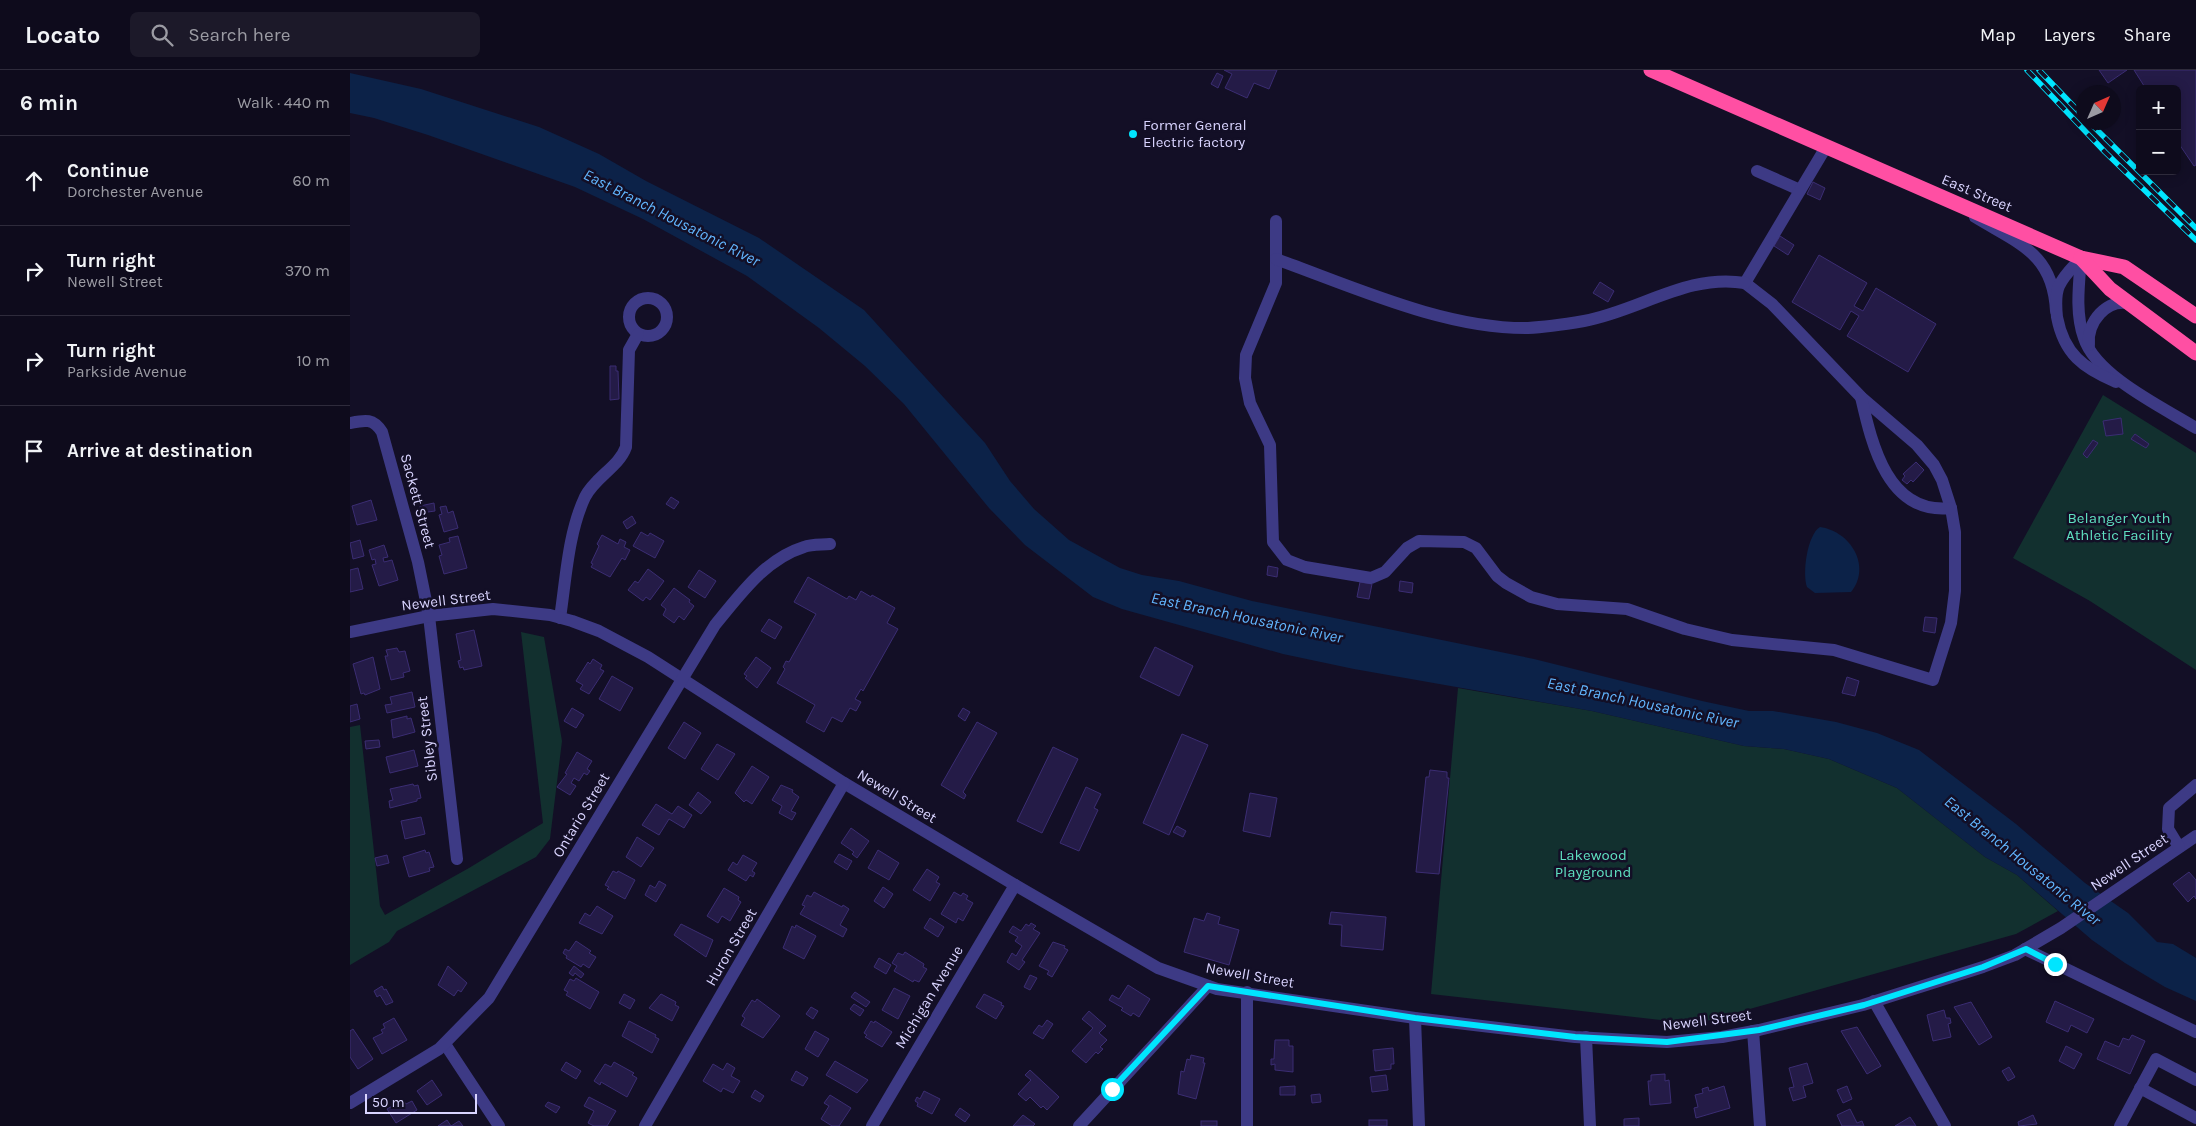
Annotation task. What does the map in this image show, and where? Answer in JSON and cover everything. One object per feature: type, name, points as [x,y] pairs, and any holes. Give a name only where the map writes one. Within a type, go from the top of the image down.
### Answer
[{"type":"highway","name":"East Street","points":[[1651,70],[2081,258]]},
{"type":"highway","points":[[2081,258],[2110,289],[2196,353]]},
{"type":"highway","points":[[2081,258],[2124,267],[2196,316]]},
{"type":"street","points":[[1745,283],[1826,147]]},
{"type":"street","points":[[1757,170],[1800,190]]},
{"type":"street","points":[[1908,182],[1968,213],[2035,256],[2047,270],[2053,283],[2056,311],[2066,345],[2080,362],[2100,374],[2135,390]]},
{"type":"street","points":[[1276,221],[1276,259],[1276,283],[1246,355],[1244,378],[1250,403],[1264,429],[1272,453],[1273,542],[1280,554],[1295,565],[1349,576],[1371,578],[1385,572],[1407,548],[1419,542],[1464,542],[1476,548],[1498,576],[1506,583],[1531,597],[1558,604],[1620,608],[1639,612],[1685,629],[1732,640],[1834,650],[1932,680],[1951,624],[1955,591],[1955,532],[1951,508],[1942,480],[1926,455],[1903,432],[1861,397],[1772,304],[1745,283],[1726,281],[1693,284],[1593,319],[1539,327],[1516,327],[1463,321],[1435,315],[1276,259]]},
{"type":"street","points":[[2056,311],[2059,287],[2081,258]]},
{"type":"street","points":[[2081,258],[2078,292],[2080,318],[2084,338],[2092,352],[2106,368],[2135,390],[2196,428]]},
{"type":"street","points":[[2092,352],[2088,338],[2095,318],[2113,305],[2125,302],[2131,304]]},
{"type":"street","points":[[560,618],[573,536],[581,506],[592,486],[620,458],[626,447],[629,350],[638,334]]},
{"type":"street","points":[[1861,397],[1873,443],[1892,482],[1904,495],[1920,504],[1932,508],[1951,508]]},
{"type":"street","name":"Sackett Street","points":[[350,423],[368,420],[377,423],[382,432],[394,469],[429,616]]},
{"type":"street","name":"Ontario Street","points":[[350,1103],[445,1044],[489,998],[716,625],[748,585],[780,557],[805,546],[830,544]]},
{"type":"street","name":"Newell Street","points":[[350,632],[429,616],[493,609],[560,618],[599,631],[625,644],[844,783],[1014,885],[1158,968],[1208,986],[1415,1018],[1586,1037],[1667,1042],[1754,1031],[1874,1001],[1989,966],[2026,949],[2061,928],[2196,836]]},
{"type":"street","name":"Sibley Street","points":[[429,616],[457,859]]},
{"type":"street","name":"Huron Street","points":[[645,1126],[844,783]]},
{"type":"street","points":[[2180,847],[2168,829],[2169,808],[2196,785]]},
{"type":"street","name":"Michigan Avenue","points":[[872,1126],[1014,885]]},
{"type":"street","points":[[2026,949],[2196,1032]]},
{"type":"street","points":[[1079,1126],[1208,986]]},
{"type":"street","points":[[1247,1126],[1248,992]]},
{"type":"street","points":[[1874,1001],[1945,1126]]},
{"type":"street","points":[[1415,1018],[1419,1126]]},
{"type":"street","points":[[1754,1031],[1760,1126]]},
{"type":"street","points":[[1586,1037],[1590,1126]]},
{"type":"street","points":[[445,1044],[499,1126]]},
{"type":"street","points":[[2120,1126],[2156,1059],[2196,1080]]},
{"type":"street","points":[[2140,1088],[2196,1118]]},
{"type":"green space","name":"Belanger Youth Athletic Facility","points":[[2103,395],[2196,453],[2196,670],[2090,601],[2013,558]]},
{"type":"green space","points":[[521,632],[544,637],[562,741],[550,839],[536,857],[397,931],[389,942],[350,965],[350,727],[360,725],[380,906],[385,915],[469,868],[543,823]]},
{"type":"green space","name":"Lakewood Playground","points":[[1458,688],[1592,711],[1744,746],[1784,749],[1829,759],[1897,788],[1985,857],[2017,875],[2058,911],[2016,934],[1696,1024],[1431,994]]},
{"type":"water","name":"East Branch Housatonic River","points":[[350,73],[421,89],[539,127],[599,154],[646,181],[759,238],[864,310],[985,443],[1010,481],[1034,509],[1069,540],[1120,568],[1142,575],[1179,581],[1252,601],[1534,659],[1702,701],[1749,711],[1773,711],[1836,722],[1877,733],[1919,750],[2016,824],[2085,883],[2128,913],[2157,942],[2173,944],[2196,958],[2196,1001],[2165,987],[2092,940],[2017,875],[1985,857],[1897,788],[1829,759],[1784,749],[1744,746],[1592,711],[1354,669],[1283,654],[1122,609],[1093,597],[1025,545],[989,508],[904,404],[865,366],[819,328],[747,276],[643,219],[575,187],[428,135],[374,118],[350,113]]},
{"type":"water","points":[[1820,527],[1840,535],[1849,542],[1855,551],[1859,571],[1857,582],[1851,592],[1815,593],[1807,587],[1805,564],[1812,538]]},
{"type":"building","points":[[1224,70],[1277,70],[1269,89],[1254,83],[1247,98],[1225,88],[1232,74]]},
{"type":"building","points":[[2099,70],[2127,70],[2108,83]]},
{"type":"building","points":[[2134,70],[2196,70],[2196,165],[2194,166],[2181,147],[2181,85],[2143,85]]},
{"type":"building","points":[[1217,73],[1223,76],[1218,88],[1211,84]]},
{"type":"building","points":[[1813,182],[1825,188],[1820,200],[1807,194]]},
{"type":"building","points":[[1780,236],[1794,245],[1788,255],[1774,246]]},
{"type":"building","points":[[1819,255],[1867,283],[1854,306],[1863,311],[1876,288],[1936,324],[1908,372],[1847,336],[1859,316],[1851,311],[1840,330],[1792,302]]},
{"type":"building","points":[[1600,282],[1614,291],[1608,302],[1593,293]]},
{"type":"building","points":[[610,366],[616,366],[616,371],[618,371],[619,399],[610,400]]},
{"type":"building","points":[[2121,418],[2123,434],[2106,436],[2103,421]]},
{"type":"building","points":[[2135,434],[2149,444],[2146,448],[2131,439]]},
{"type":"building","points":[[2093,440],[2098,443],[2087,458],[2083,454]]},
{"type":"building","points":[[1916,462],[1924,470],[1913,482],[1911,480],[1907,484],[1902,480],[1905,476],[1903,474]]},
{"type":"building","points":[[671,497],[679,502],[674,509],[666,504]]},
{"type":"building","points":[[371,500],[377,520],[357,525],[352,506]]},
{"type":"building","points":[[434,503],[435,511],[421,513],[420,506]]},
{"type":"building","points":[[446,506],[448,513],[453,511],[458,528],[444,532],[439,515],[442,514],[440,507]]},
{"type":"building","points":[[632,516],[636,523],[627,529],[623,522]]},
{"type":"building","points":[[641,532],[648,536],[650,533],[664,541],[655,558],[633,546]]},
{"type":"building","points":[[602,535],[618,544],[620,539],[626,542],[624,547],[630,550],[625,560],[622,558],[610,577],[591,567],[599,546],[597,544]]},
{"type":"building","points":[[458,536],[467,568],[444,574],[439,556],[442,555],[439,545],[450,542],[449,538]]},
{"type":"building","points":[[360,540],[364,556],[353,559],[350,543]]},
{"type":"building","points":[[384,545],[388,557],[383,558],[384,562],[392,560],[398,580],[379,586],[372,565],[376,564],[375,559],[372,560],[369,550]]},
{"type":"building","points":[[1268,566],[1278,568],[1277,577],[1267,575]]},
{"type":"building","points":[[358,568],[363,589],[350,592],[350,570]]},
{"type":"building","points":[[648,569],[664,581],[650,600],[646,597],[643,601],[628,590],[635,581],[638,583]]},
{"type":"building","points":[[699,570],[716,581],[705,598],[688,587]]},
{"type":"building","points":[[808,577],[847,599],[849,596],[856,600],[861,591],[895,608],[887,623],[898,629],[863,691],[861,689],[855,699],[861,702],[856,711],[850,708],[842,722],[832,717],[824,732],[806,722],[815,705],[777,683],[785,669],[783,667],[786,661],[789,662],[816,614],[794,602]]},
{"type":"building","points":[[1400,581],[1413,583],[1412,593],[1399,591]]},
{"type":"building","points":[[1360,582],[1372,584],[1369,599],[1357,597]]},
{"type":"building","points":[[674,588],[690,600],[689,602],[694,606],[684,620],[679,616],[674,623],[663,615],[666,609],[661,605]]},
{"type":"building","points":[[1925,617],[1937,618],[1935,633],[1923,631]]},
{"type":"building","points":[[769,619],[782,627],[775,639],[761,631]]},
{"type":"building","points":[[474,630],[482,666],[464,670],[463,667],[460,668],[458,661],[461,660],[456,634]]},
{"type":"building","points":[[1155,647],[1193,666],[1179,696],[1140,677]]},
{"type":"building","points":[[397,648],[399,652],[405,651],[410,671],[403,673],[404,677],[391,680],[385,656],[388,656],[386,650]]},
{"type":"building","points":[[373,657],[380,689],[365,695],[364,693],[361,694],[353,664]]},
{"type":"building","points":[[756,657],[771,668],[757,688],[745,678],[747,676],[744,674]]},
{"type":"building","points":[[593,659],[602,665],[600,669],[604,671],[589,694],[580,689],[583,685],[576,681],[588,662],[590,664]]},
{"type":"building","points":[[612,676],[633,688],[620,711],[599,699]]},
{"type":"building","points":[[1847,677],[1859,681],[1855,696],[1842,693]]},
{"type":"building","points":[[412,692],[415,707],[387,713],[385,705],[392,704],[390,697]]},
{"type":"building","points":[[357,704],[360,719],[350,722],[350,706]]},
{"type":"building","points":[[572,708],[584,715],[576,728],[564,721]]},
{"type":"building","points":[[963,708],[970,712],[965,721],[958,716]]},
{"type":"building","points":[[407,716],[407,719],[411,718],[415,732],[393,738],[391,720]]},
{"type":"building","points":[[684,722],[701,733],[685,759],[668,748]]},
{"type":"building","points":[[977,722],[997,733],[963,792],[966,795],[964,799],[941,785]]},
{"type":"building","points":[[1182,734],[1208,745],[1169,835],[1143,823]]},
{"type":"building","points":[[379,740],[380,747],[366,749],[365,741]]},
{"type":"building","points":[[717,744],[735,754],[718,780],[701,769]]},
{"type":"building","points":[[1053,747],[1078,759],[1042,833],[1017,821]]},
{"type":"building","points":[[414,750],[418,766],[390,773],[386,757]]},
{"type":"building","points":[[577,752],[592,761],[587,769],[590,771],[587,775],[584,773],[579,781],[574,778],[571,783],[576,786],[570,795],[557,787],[567,774],[565,773]]},
{"type":"building","points":[[752,766],[769,777],[752,804],[746,800],[744,802],[735,793]]},
{"type":"building","points":[[1430,770],[1447,772],[1447,778],[1449,778],[1439,874],[1416,872],[1426,777],[1429,777]]},
{"type":"building","points":[[413,784],[414,786],[418,785],[421,798],[417,799],[417,801],[390,808],[389,801],[393,800],[390,789]]},
{"type":"building","points":[[781,785],[793,790],[792,792],[799,797],[791,811],[796,813],[792,820],[779,813],[782,806],[772,800]]},
{"type":"building","points":[[1086,787],[1101,794],[1094,808],[1098,810],[1079,851],[1060,843]]},
{"type":"building","points":[[698,792],[711,802],[701,814],[689,805]]},
{"type":"building","points":[[1250,793],[1277,798],[1270,837],[1243,831]]},
{"type":"building","points":[[656,804],[672,814],[678,806],[692,815],[684,828],[669,819],[659,835],[642,825]]},
{"type":"building","points":[[421,817],[425,834],[405,839],[401,821]]},
{"type":"building","points":[[1177,826],[1186,831],[1183,837],[1173,832]]},
{"type":"building","points":[[851,828],[869,841],[857,858],[852,854],[854,852],[841,843]]},
{"type":"building","points":[[637,837],[654,848],[641,867],[626,857]]},
{"type":"building","points":[[425,850],[426,853],[429,852],[434,867],[429,868],[430,871],[409,877],[403,857]]},
{"type":"building","points":[[878,850],[899,863],[889,880],[868,868]]},
{"type":"building","points":[[839,854],[852,861],[847,870],[834,862]]},
{"type":"building","points":[[387,855],[389,863],[377,866],[375,858]]},
{"type":"building","points":[[743,855],[757,863],[752,871],[755,873],[753,877],[750,875],[746,881],[728,870],[733,862],[737,865]]},
{"type":"building","points":[[927,869],[939,877],[936,882],[940,884],[930,901],[913,890]]},
{"type":"building","points":[[613,871],[617,873],[618,871],[635,880],[625,899],[607,889],[609,887],[605,885]]},
{"type":"building","points":[[2189,872],[2196,880],[2196,899],[2194,896],[2188,902],[2173,884]]},
{"type":"building","points":[[659,881],[666,885],[656,902],[645,895],[650,885],[655,888]]},
{"type":"building","points":[[883,887],[893,894],[884,908],[874,901]]},
{"type":"building","points":[[724,888],[739,897],[738,900],[741,902],[730,921],[722,916],[718,923],[707,916]]},
{"type":"building","points":[[814,892],[849,909],[840,925],[847,929],[843,937],[800,914],[805,906],[802,905],[807,895],[811,897]]},
{"type":"building","points":[[954,892],[961,896],[963,893],[968,896],[966,899],[973,903],[963,921],[958,918],[956,923],[941,914]]},
{"type":"building","points":[[597,906],[613,916],[602,934],[579,923],[585,913],[590,916]]},
{"type":"building","points":[[1331,912],[1386,917],[1383,950],[1341,946],[1342,925],[1329,924]]},
{"type":"building","points":[[1207,913],[1220,917],[1218,924],[1239,930],[1229,965],[1184,952],[1194,918],[1204,921]]},
{"type":"building","points":[[930,918],[944,927],[938,937],[924,928]]},
{"type":"building","points":[[1031,923],[1036,926],[1033,929],[1040,933],[1022,960],[1025,962],[1019,970],[1007,962],[1012,953],[1016,956],[1022,946],[1015,941],[1018,937],[1009,932],[1013,926],[1021,931],[1026,924],[1029,926]]},
{"type":"building","points":[[681,924],[713,940],[706,957],[674,935]]},
{"type":"building","points":[[796,925],[816,936],[804,959],[783,948],[792,926],[795,928]]},
{"type":"building","points":[[576,941],[591,951],[589,953],[596,957],[589,968],[583,964],[581,967],[566,958],[567,956],[563,953],[565,949],[569,951]]},
{"type":"building","points":[[1053,942],[1065,946],[1064,948],[1068,950],[1052,977],[1047,974],[1049,971],[1039,966]]},
{"type":"building","points":[[905,952],[924,964],[923,967],[927,969],[919,982],[914,980],[913,982],[894,971],[897,966],[892,963],[898,953],[903,955]]},
{"type":"building","points":[[879,958],[891,965],[886,974],[874,967]]},
{"type":"building","points":[[448,966],[467,983],[461,992],[458,990],[454,996],[438,985]]},
{"type":"building","points":[[574,966],[584,974],[581,978],[575,973],[573,976],[569,973]]},
{"type":"building","points":[[1030,975],[1037,978],[1030,990],[1024,987]]},
{"type":"building","points":[[576,978],[599,992],[590,1009],[566,995],[568,992],[564,990],[570,979],[574,981]]},
{"type":"building","points":[[1128,985],[1150,999],[1139,1017],[1133,1013],[1131,1016],[1121,1010],[1123,1008],[1109,1000],[1112,995],[1119,999]]},
{"type":"building","points":[[382,986],[384,990],[386,989],[393,1002],[386,1005],[380,995],[377,997],[374,991]]},
{"type":"building","points":[[894,988],[910,996],[898,1019],[882,1010]]},
{"type":"building","points":[[855,992],[870,1002],[866,1007],[851,997]]},
{"type":"building","points":[[624,994],[635,1000],[630,1009],[619,1003]]},
{"type":"building","points":[[661,994],[676,1002],[675,1005],[679,1007],[672,1021],[649,1008]]},
{"type":"building","points":[[984,994],[1002,1003],[1001,1005],[1004,1006],[996,1019],[976,1007]]},
{"type":"building","points":[[757,999],[780,1016],[763,1038],[741,1025],[745,1018],[742,1016],[752,1000],[755,1002]]},
{"type":"building","points":[[2055,1001],[2094,1019],[2087,1033],[2071,1025],[2068,1032],[2046,1022]]},
{"type":"building","points":[[1971,1002],[1992,1037],[1979,1045],[1954,1007]]},
{"type":"building","points":[[854,1004],[864,1010],[860,1016],[850,1009]]},
{"type":"building","points":[[811,1007],[818,1011],[813,1019],[806,1014]]},
{"type":"building","points":[[1944,1010],[1946,1018],[1950,1018],[1951,1023],[1948,1024],[1951,1037],[1933,1041],[1927,1015]]},
{"type":"building","points":[[1089,1011],[1106,1026],[1099,1033],[1107,1040],[1100,1047],[1103,1049],[1098,1054],[1096,1052],[1086,1063],[1072,1051],[1093,1028],[1082,1019]]},
{"type":"building","points":[[394,1018],[407,1040],[382,1054],[373,1038],[383,1033],[381,1030],[385,1028],[383,1024]]},
{"type":"building","points":[[1047,1020],[1053,1024],[1043,1039],[1033,1033],[1039,1025],[1042,1027]]},
{"type":"building","points":[[629,1021],[656,1035],[655,1037],[659,1039],[652,1053],[622,1036]]},
{"type":"building","points":[[871,1021],[874,1023],[875,1021],[892,1032],[882,1047],[865,1037],[867,1035],[864,1033]]},
{"type":"building","points":[[1857,1027],[1881,1066],[1867,1074],[1841,1031]]},
{"type":"building","points":[[353,1029],[373,1059],[358,1069],[350,1057],[350,1031]]},
{"type":"building","points":[[815,1031],[829,1039],[818,1057],[805,1049]]},
{"type":"building","points":[[2132,1035],[2145,1041],[2130,1074],[2097,1059],[2105,1041],[2119,1047],[2123,1038],[2129,1040]]},
{"type":"building","points":[[1275,1040],[1289,1040],[1289,1046],[1293,1046],[1293,1072],[1275,1070],[1275,1064],[1271,1065],[1271,1059],[1274,1059]]},
{"type":"building","points":[[2066,1046],[2082,1054],[2074,1069],[2059,1061]]},
{"type":"building","points":[[1393,1048],[1394,1064],[1391,1064],[1391,1069],[1375,1071],[1373,1050]]},
{"type":"building","points":[[1191,1055],[1204,1058],[1203,1063],[1205,1063],[1196,1099],[1178,1094],[1181,1071],[1184,1072],[1187,1059],[1190,1060]]},
{"type":"building","points":[[835,1061],[868,1080],[857,1093],[826,1075]]},
{"type":"building","points":[[566,1062],[581,1071],[576,1079],[561,1070]]},
{"type":"building","points":[[614,1062],[634,1073],[632,1075],[637,1078],[627,1097],[601,1082],[600,1085],[594,1081],[605,1064],[611,1067]]},
{"type":"building","points":[[727,1063],[735,1068],[731,1076],[740,1081],[733,1093],[723,1088],[721,1092],[703,1081],[713,1064],[723,1070]]},
{"type":"building","points":[[1807,1063],[1813,1083],[1803,1086],[1806,1097],[1793,1101],[1789,1088],[1794,1087],[1789,1068]]},
{"type":"building","points":[[2009,1067],[2015,1077],[2008,1081],[2002,1071]]},
{"type":"building","points":[[1030,1070],[1059,1097],[1047,1110],[1043,1106],[1041,1108],[1030,1097],[1026,1101],[1018,1094],[1031,1080],[1025,1075]]},
{"type":"building","points":[[796,1071],[808,1078],[803,1086],[791,1080]]},
{"type":"building","points":[[1665,1074],[1665,1081],[1669,1080],[1671,1103],[1650,1105],[1648,1081],[1651,1081],[1651,1075]]},
{"type":"building","points":[[1386,1075],[1388,1090],[1372,1092],[1370,1077]]},
{"type":"building","points":[[432,1080],[442,1095],[427,1105],[417,1091]]},
{"type":"building","points":[[1295,1086],[1295,1095],[1280,1095],[1280,1087]]},
{"type":"building","points":[[1724,1086],[1730,1108],[1696,1118],[1694,1108],[1698,1107],[1695,1095],[1703,1093],[1702,1089],[1708,1087],[1709,1091]]},
{"type":"building","points":[[1847,1086],[1852,1099],[1843,1103],[1837,1090]]},
{"type":"building","points":[[755,1090],[764,1096],[760,1102],[751,1097]]},
{"type":"building","points":[[924,1091],[940,1099],[932,1114],[917,1106],[918,1103],[915,1101],[917,1097],[920,1099]]},
{"type":"building","points":[[1320,1094],[1321,1102],[1312,1103],[1311,1095]]},
{"type":"building","points":[[830,1095],[851,1108],[839,1126],[832,1126],[821,1119],[829,1106],[824,1103]]},
{"type":"building","points":[[589,1097],[616,1111],[607,1126],[594,1126],[588,1123],[594,1111],[584,1106]]},
{"type":"building","points":[[403,1100],[406,1104],[412,1101],[417,1110],[396,1123],[387,1109]]},
{"type":"building","points":[[548,1102],[560,1107],[556,1113],[545,1106]]},
{"type":"building","points":[[960,1108],[970,1115],[965,1122],[955,1115]]},
{"type":"building","points":[[1850,1109],[1857,1123],[1862,1121],[1864,1126],[1842,1126],[1837,1115]]},
{"type":"building","points":[[1023,1115],[1035,1124],[1033,1126],[1013,1126]]},
{"type":"building","points":[[2033,1115],[2037,1124],[2019,1126],[2018,1122]]},
{"type":"building","points":[[1910,1117],[1916,1126],[1895,1126]]},
{"type":"building","points":[[1639,1118],[1639,1126],[1624,1126],[1624,1119]]},
{"type":"building","points":[[447,1120],[451,1126],[438,1126]]},
{"type":"building","points":[[1369,1120],[1387,1120],[1387,1126],[1369,1126]]},
{"type":"building","points":[[459,1121],[463,1126],[451,1126]]},
{"type":"building","points":[[1201,1121],[1217,1121],[1217,1126],[1201,1126]]},
{"type":"railway","points":[[2027,70],[2105,152],[2196,240]]},
{"type":"railway","points":[[2039,70],[2076,109]]},
{"type":"railway","points":[[2097,130],[2196,228]]},
{"type":"place","name":"Former General Electric factory","points":[[1133,134]]},
{"type":"route","points":[[1112,1089],[1208,986],[1217,989],[1248,992],[1415,1018],[1575,1037],[1679,1042],[1759,1030],[1864,1005],[1983,967],[2026,949],[2055,964]]}]
